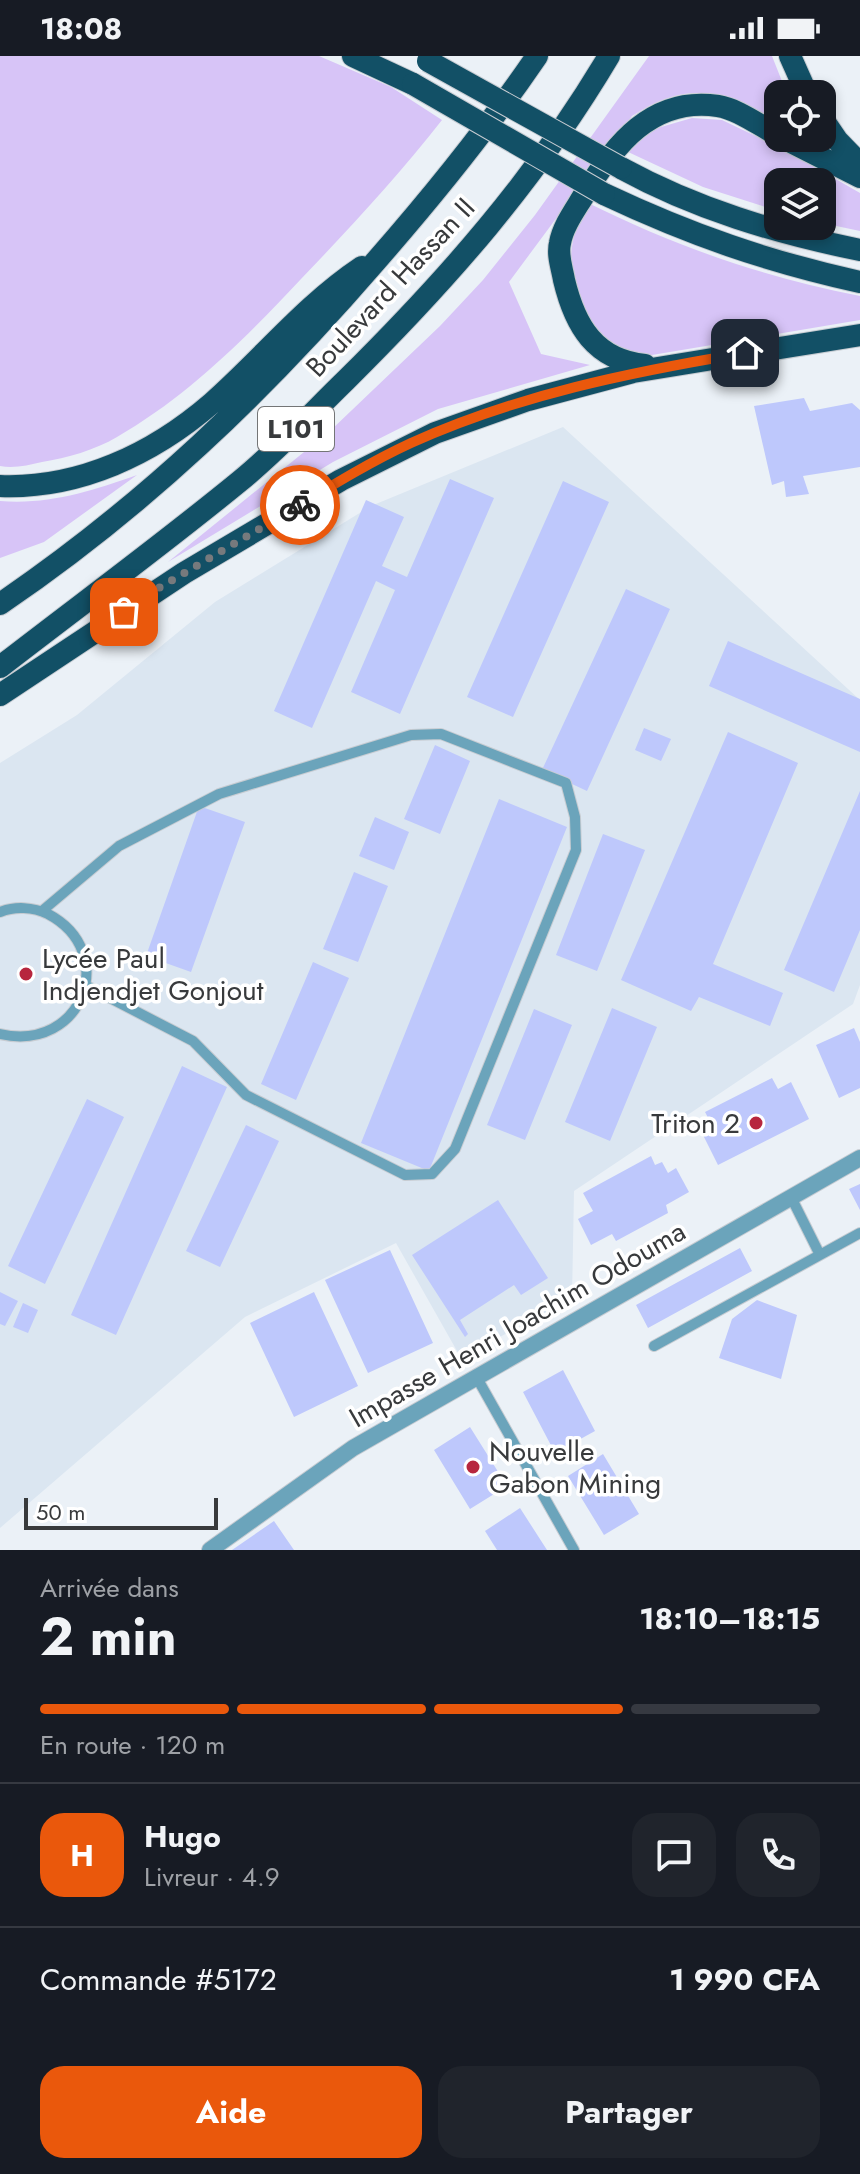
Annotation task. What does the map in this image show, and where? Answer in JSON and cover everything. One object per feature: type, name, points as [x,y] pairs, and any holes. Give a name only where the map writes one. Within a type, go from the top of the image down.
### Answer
[{"type":"highway","points":[[353,56],[413,84],[604,194],[728,247],[791,267],[860,282]]},
{"type":"highway","name":"Boulevard Hassan II","points":[[0,604],[150,491],[270,379],[416,217],[537,56]]},
{"type":"highway","name":"Boulevard Hassan II","points":[[0,667],[242,480],[435,290],[496,219],[550,147],[609,56]]},
{"type":"highway","points":[[790,56],[801,80]]},
{"type":"highway","points":[[422,59],[675,195],[774,230],[860,250]]},
{"type":"highway","points":[[673,365],[644,365],[617,360],[596,345],[576,316],[561,266],[559,245],[568,221],[623,139],[653,117],[684,108],[721,107],[764,128]]},
{"type":"highway","points":[[836,139],[860,164]]},
{"type":"highway","points":[[811,152],[860,177]]},
{"type":"highway","points":[[0,486],[22,487],[69,480],[115,464],[159,442],[213,401],[335,285],[383,254]]},
{"type":"highway","points":[[0,695],[152,592],[377,460],[435,433],[528,400],[611,377],[860,335]]},
{"type":"street","name":"Impasse Henri Joachim Odouma","points":[[210,1550],[353,1448],[860,1158]]},
{"type":"lane","points":[[42,911],[119,846],[219,794],[411,735],[441,734],[566,783],[575,817],[576,850],[455,1149],[432,1174],[405,1175],[246,1095],[193,1041],[85,985]]},
{"type":"lane","points":[[0,912],[24,908],[42,911],[58,920],[72,932],[86,966],[85,985],[69,1018],[38,1036],[19,1038],[0,1034]]},
{"type":"lane","points":[[791,1197],[820,1255]]},
{"type":"lane","points":[[654,1346],[860,1233]]},
{"type":"lane","points":[[477,1378],[574,1550]]},
{"type":"shaded area","points":[[0,56],[319,56],[391,87],[442,120],[391,181],[280,301],[237,344],[168,404],[100,446],[61,458],[5,467],[0,466]]},
{"type":"shaded area","points":[[649,56],[772,56],[781,80],[764,80],[764,114],[722,96],[688,93],[652,104],[632,116],[509,282],[541,354],[590,365],[438,409],[333,462],[168,562],[330,431],[440,326],[483,280],[535,215]]},
{"type":"shaded area","points":[[692,118],[722,120],[764,140],[764,152],[789,152],[817,168],[764,168],[764,207],[703,187],[626,151],[654,129]]},
{"type":"shaded area","points":[[836,179],[860,193],[860,231],[836,226]]},
{"type":"shaded area","points":[[586,202],[653,233],[720,258],[788,279],[860,296],[860,320],[652,355],[627,354],[603,339],[594,328],[574,285],[572,249]]},
{"type":"shaded area","points":[[563,427],[860,700],[860,985],[853,1004],[574,1191],[572,1298],[461,1358],[396,1243],[245,1317],[0,1528],[0,763],[77,715],[215,602],[371,506]]},
{"type":"shaded area","points":[[137,475],[44,542],[0,558],[0,501],[53,499]]},
{"type":"building","points":[[804,398],[810,411],[852,403],[860,410],[860,467],[803,476],[809,494],[786,497],[784,481],[772,485],[754,406]]},
{"type":"building","points":[[450,479],[494,498],[400,714],[351,692],[395,590],[376,581],[312,728],[274,711],[366,500],[404,517],[382,566],[407,577]]},
{"type":"building","points":[[563,481],[609,502],[513,717],[467,697]]},
{"type":"building","points":[[626,589],[670,609],[587,791],[542,770]]},
{"type":"building","points":[[728,641],[860,699],[860,752],[709,686]]},
{"type":"building","points":[[644,728],[671,739],[661,761],[635,750]]},
{"type":"building","points":[[728,732],[798,763],[713,964],[783,993],[770,1026],[699,997],[691,1011],[621,980]]},
{"type":"building","points":[[435,745],[470,761],[440,834],[404,819]]},
{"type":"building","points":[[860,791],[860,930],[834,992],[784,970]]},
{"type":"building","points":[[499,799],[567,827],[429,1171],[361,1143]]},
{"type":"building","points":[[199,806],[245,822],[191,972],[146,956]]},
{"type":"building","points":[[375,817],[409,832],[394,870],[359,856]]},
{"type":"building","points":[[603,834],[645,850],[597,971],[556,955]]},
{"type":"building","points":[[354,872],[388,886],[358,962],[323,949]]},
{"type":"building","points":[[313,962],[349,978],[296,1100],[261,1084]]},
{"type":"building","points":[[612,1008],[657,1027],[610,1141],[565,1122]]},
{"type":"building","points":[[534,1009],[572,1025],[525,1140],[487,1125]]},
{"type":"building","points":[[854,1028],[860,1042],[860,1088],[839,1098],[816,1045]]},
{"type":"building","points":[[182,1066],[227,1087],[116,1335],[71,1315]]},
{"type":"building","name":"Triton 2","points":[[772,1078],[778,1089],[791,1082],[809,1119],[718,1165],[702,1133],[713,1127],[705,1112]]},
{"type":"building","points":[[87,1099],[124,1117],[45,1284],[8,1266]]},
{"type":"building","points":[[246,1125],[279,1141],[220,1267],[186,1251]]},
{"type":"building","points":[[651,1156],[655,1165],[662,1162],[668,1173],[676,1168],[689,1192],[666,1205],[668,1213],[616,1241],[612,1234],[591,1245],[578,1219],[593,1211],[583,1193]]},
{"type":"building","points":[[860,1184],[860,1210],[849,1189]]},
{"type":"building","points":[[498,1200],[548,1278],[521,1295],[514,1285],[460,1320],[468,1334],[465,1337],[412,1255]]},
{"type":"building","points":[[740,1248],[752,1271],[648,1328],[636,1305]]},
{"type":"building","points":[[390,1250],[433,1343],[368,1373],[325,1280]]},
{"type":"building","points":[[0,1292],[18,1301],[5,1326],[0,1324]]},
{"type":"building","points":[[314,1292],[358,1386],[294,1417],[250,1323]]},
{"type":"building","points":[[757,1300],[797,1315],[781,1379],[719,1358],[732,1319]]},
{"type":"building","points":[[23,1303],[38,1310],[28,1333],[13,1327]]},
{"type":"building","points":[[563,1370],[595,1431],[555,1453],[523,1392]]},
{"type":"building","points":[[470,1427],[507,1486],[470,1509],[434,1450]]},
{"type":"building","points":[[603,1454],[639,1514],[604,1535],[568,1476]]},
{"type":"building","points":[[520,1508],[547,1550],[497,1550],[485,1531]]},
{"type":"building","points":[[274,1521],[294,1550],[232,1550]]},
{"type":"way so far","points":[[124,612],[152,592],[300,505]]},
{"type":"place","name":"Lycée Paul Indjendjet Gonjout","points":[[26,974]]},
{"type":"place","name":"Triton 2","points":[[756,1123]]},
{"type":"place","name":"Nouvelle Gabon Mining","points":[[473,1467]]},
{"type":"route","points":[[300,505],[412,443],[528,400],[633,372],[745,353]]}]
